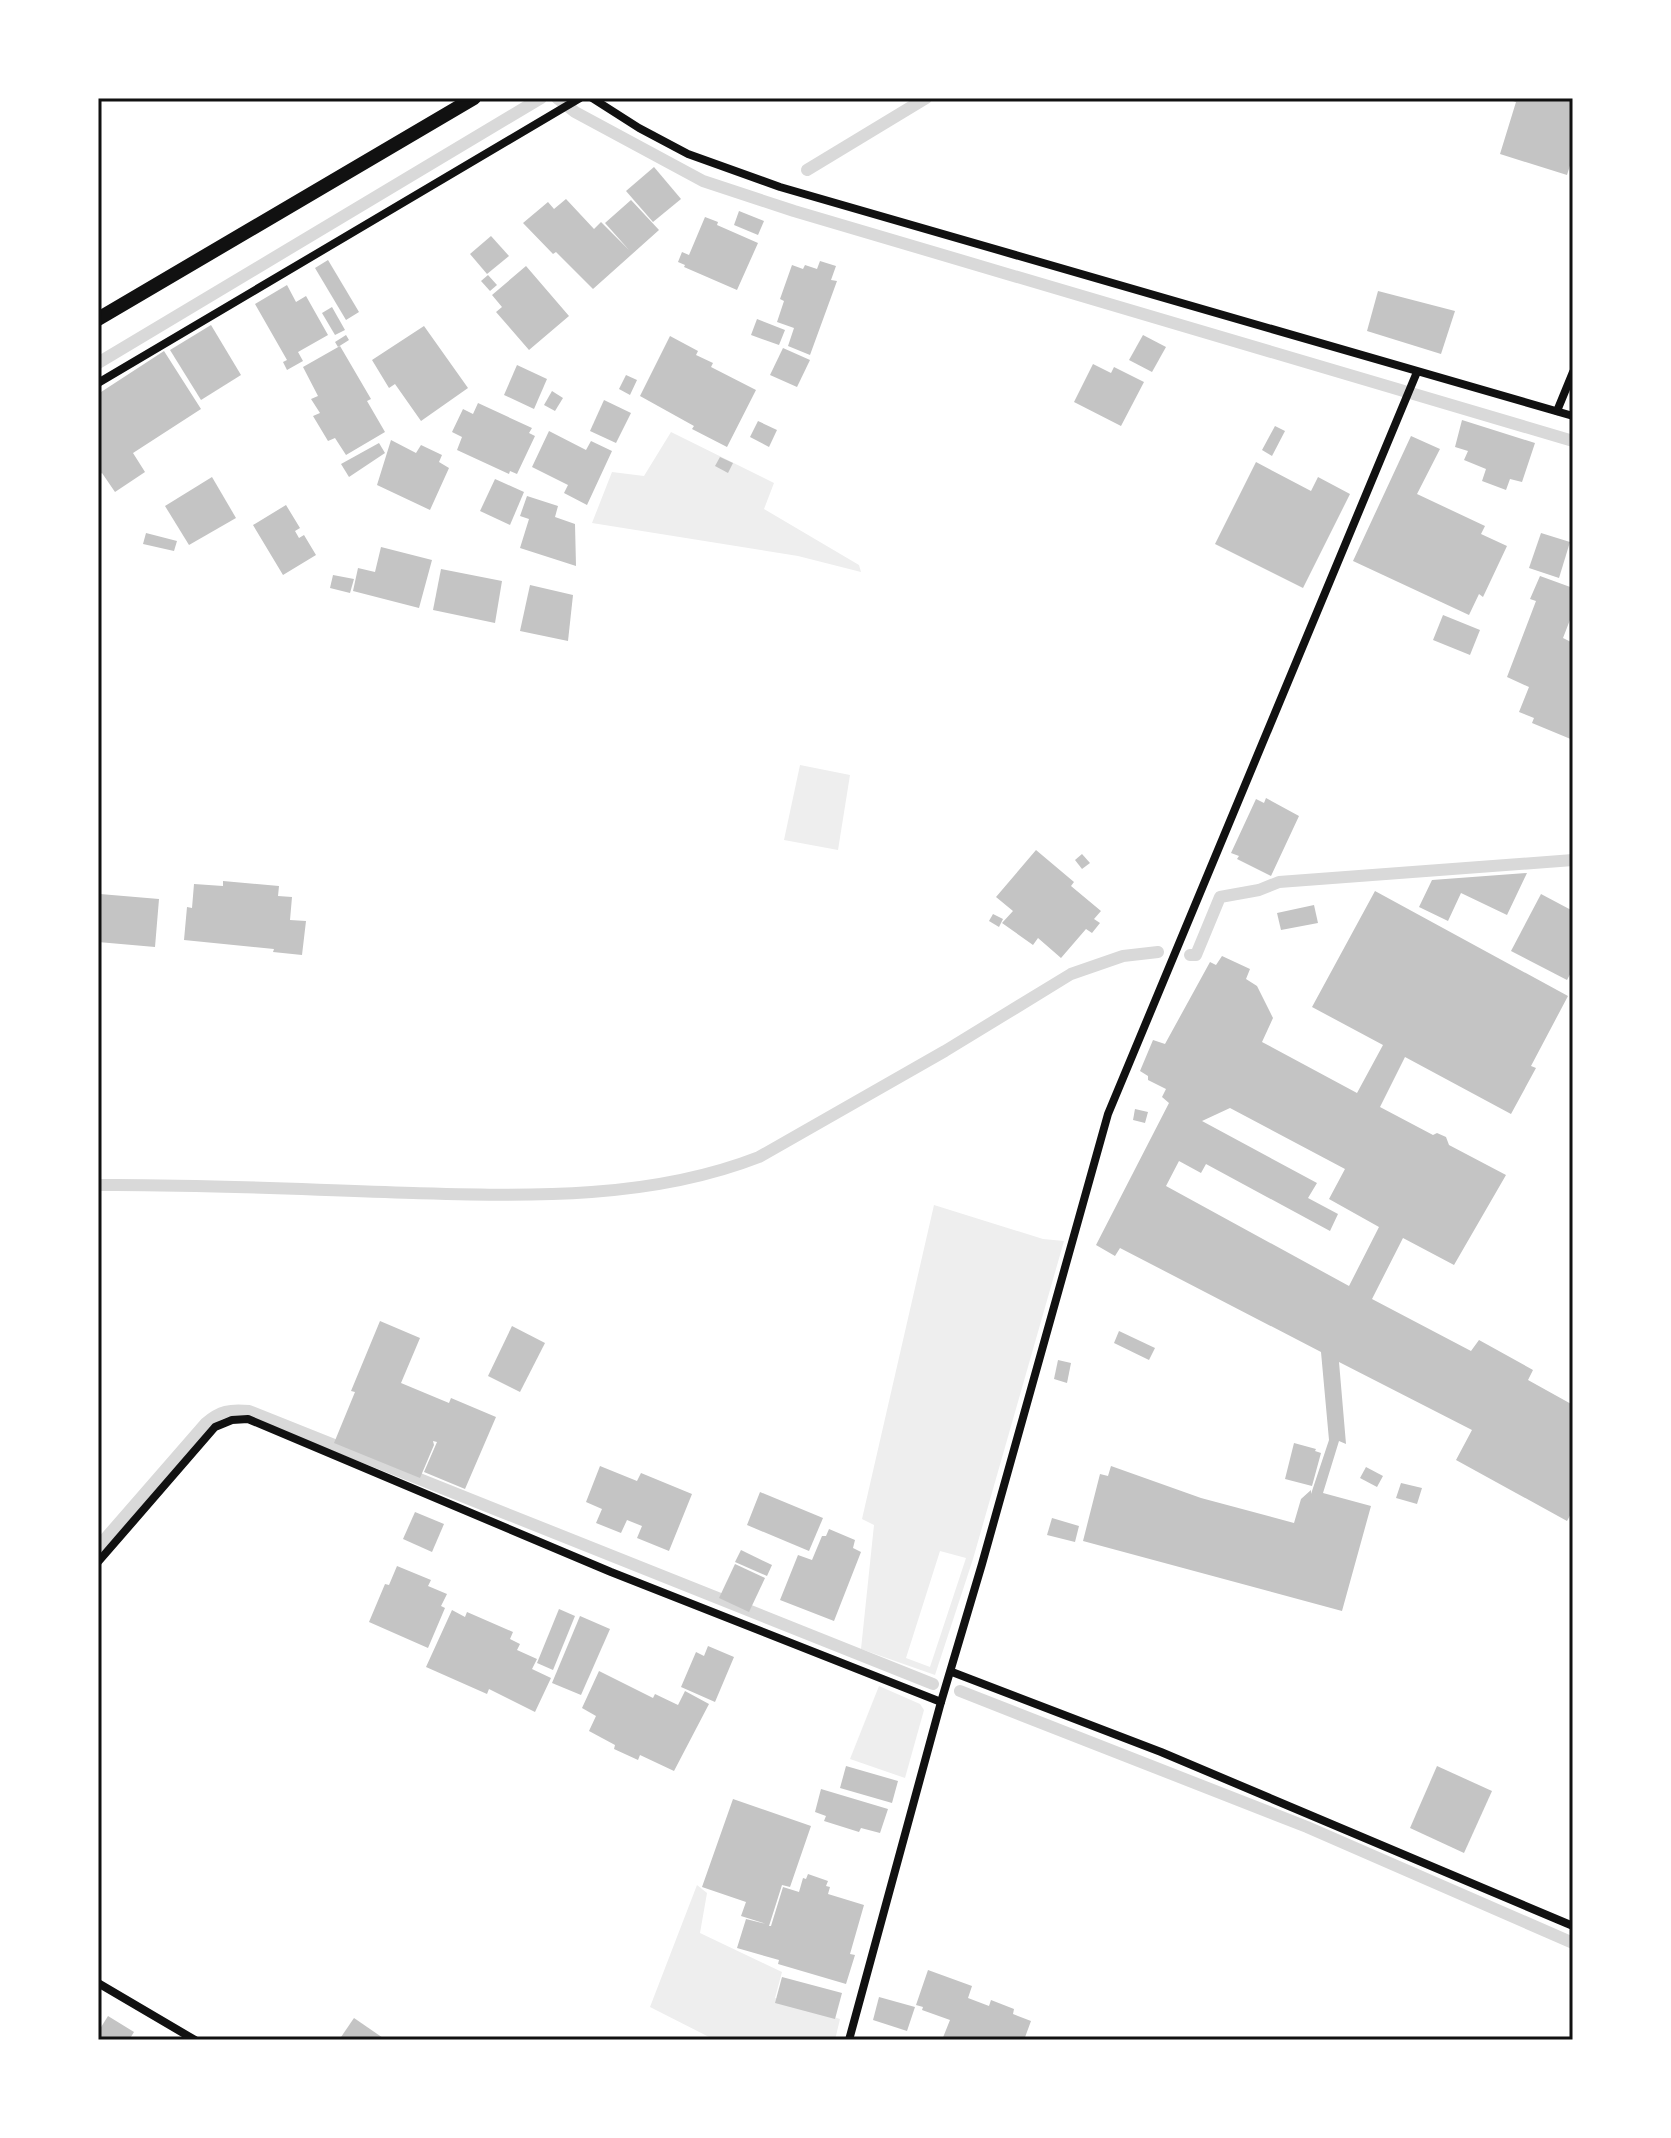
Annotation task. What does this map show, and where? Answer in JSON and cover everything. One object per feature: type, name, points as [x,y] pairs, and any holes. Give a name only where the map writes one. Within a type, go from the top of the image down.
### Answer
[{"type":"street","points":[[98,319],[474,98]]},
{"type":"street","points":[[592,98],[688,154],[780,187],[1573,416]]},
{"type":"street","points":[[98,383],[576,100]]},
{"type":"street","points":[[849,2040],[941,1702],[1108,1114],[1417,372]]},
{"type":"street","points":[[1557,411],[1573,372]]},
{"type":"street","points":[[98,1562],[215,1427],[232,1420],[248,1419],[611,1572],[941,1702]]},
{"type":"street","points":[[952,1672],[1161,1752],[1573,1926]]},
{"type":"street","points":[[98,1983],[195,2040]]},
{"type":"shaded area","points":[[671,432],[774,483],[764,509],[859,565],[861,572],[798,556],[592,523],[612,472],[644,476]]},
{"type":"shaded area","points":[[800,765],[850,775],[838,850],[784,840]]},
{"type":"shaded area","points":[[934,1205],[1043,1239],[1064,1241],[973,1559],[935,1675],[861,1649],[874,1525],[862,1519]],"holes":[[[940,1551],[966,1558],[930,1667],[906,1658]]]},
{"type":"shaded area","points":[[879,1686],[920,1704],[924,1710],[905,1778],[850,1759]]},
{"type":"shaded area","points":[[697,1885],[707,1893],[700,1933],[782,1972],[775,1998],[840,2019],[835,2040],[715,2040],[650,2007]]},
{"type":"building","points":[[1504,98],[1573,98],[1573,156],[1567,175],[1500,154],[1516,102]]},
{"type":"building","points":[[654,167],[681,199],[653,222],[626,191]]},
{"type":"building","points":[[566,199],[594,229],[601,222],[629,250],[605,223],[631,200],[659,230],[593,289],[523,223],[548,202],[554,209]]},
{"type":"building","points":[[739,211],[764,221],[758,235],[734,225]]},
{"type":"building","points":[[705,217],[758,243],[737,290],[678,262],[682,252],[689,255]]},
{"type":"building","points":[[491,236],[509,256],[487,274],[470,254]]},
{"type":"building","points":[[328,260],[359,312],[346,320],[315,268]]},
{"type":"building","points":[[820,261],[836,266],[831,280],[837,281],[810,355],[788,346],[794,328],[777,322],[784,301],[780,299],[792,265],[817,269]]},
{"type":"building","points":[[526,266],[569,316],[529,350],[496,312],[502,307],[492,295]]},
{"type":"building","points":[[488,275],[497,285],[490,291],[481,281]]},
{"type":"building","points":[[287,285],[296,302],[306,296],[328,335],[298,352],[303,361],[287,370],[283,362],[287,360],[255,304]]},
{"type":"building","points":[[1378,291],[1455,311],[1441,354],[1367,331]]},
{"type":"building","points":[[332,307],[345,330],[335,335],[322,313]]},
{"type":"building","points":[[757,319],[785,330],[779,345],[751,335]]},
{"type":"building","points":[[211,325],[241,375],[201,400],[170,350]]},
{"type":"building","points":[[424,326],[468,388],[421,421],[395,384],[389,388],[372,360]]},
{"type":"building","points":[[346,335],[349,340],[338,347],[335,342]]},
{"type":"building","points":[[1143,335],[1166,347],[1152,372],[1129,360]]},
{"type":"building","points":[[670,336],[698,351],[696,355],[713,363],[711,367],[756,390],[727,447],[640,396]]},
{"type":"building","points":[[340,346],[371,399],[367,401],[385,432],[346,455],[335,438],[328,441],[313,416],[320,413],[311,399],[318,396],[303,367]]},
{"type":"building","points":[[783,348],[810,360],[797,387],[770,375]]},
{"type":"building","points":[[164,351],[201,409],[133,453],[145,472],[115,492],[102,473],[98,476],[98,394]]},
{"type":"building","points":[[1093,364],[1111,373],[1114,367],[1144,382],[1121,426],[1074,402]]},
{"type":"building","points":[[517,365],[547,379],[534,409],[504,395]]},
{"type":"building","points":[[626,375],[637,380],[630,395],[619,389]]},
{"type":"building","points":[[552,391],[563,398],[555,411],[544,405]]},
{"type":"building","points":[[604,400],[631,413],[616,443],[590,431]]},
{"type":"building","points":[[478,403],[532,428],[529,433],[535,436],[517,474],[510,471],[509,474],[457,450],[462,437],[452,432],[463,409],[473,414]]},
{"type":"building","points":[[1462,420],[1535,443],[1522,482],[1510,479],[1506,490],[1482,481],[1486,469],[1464,460],[1468,451],[1455,447]]},
{"type":"building","points":[[758,421],[777,430],[769,447],[750,437]]},
{"type":"building","points":[[1275,426],[1285,431],[1272,456],[1262,450]]},
{"type":"building","points":[[549,431],[586,450],[591,441],[612,451],[587,505],[564,493],[568,485],[532,467]]},
{"type":"building","points":[[1411,436],[1440,449],[1417,494],[1485,526],[1481,534],[1507,546],[1483,597],[1479,594],[1469,615],[1353,561]]},
{"type":"building","points":[[391,440],[416,453],[421,445],[442,455],[439,462],[449,468],[430,510],[377,485]]},
{"type":"building","points":[[379,443],[385,453],[349,477],[341,464]]},
{"type":"building","points":[[720,457],[733,463],[728,473],[715,466]]},
{"type":"building","points":[[1256,462],[1311,491],[1318,477],[1350,494],[1303,588],[1215,544]]},
{"type":"building","points":[[212,477],[236,518],[189,545],[165,506]]},
{"type":"building","points":[[495,479],[524,492],[510,525],[480,511]]},
{"type":"building","points":[[527,496],[558,506],[555,517],[575,524],[576,566],[520,548],[529,519],[520,516]]},
{"type":"building","points":[[286,505],[300,528],[295,531],[299,538],[304,535],[316,555],[283,575],[253,525]]},
{"type":"building","points":[[146,533],[177,541],[174,551],[143,544]]},
{"type":"building","points":[[1541,533],[1570,542],[1559,578],[1529,568]]},
{"type":"building","points":[[381,547],[432,560],[419,608],[353,591],[358,568],[375,572]]},
{"type":"building","points":[[441,569],[502,581],[495,623],[433,610]]},
{"type":"building","points":[[333,575],[354,579],[350,593],[330,588]]},
{"type":"building","points":[[1540,576],[1573,588],[1570,606],[1573,612],[1563,638],[1573,643],[1573,740],[1532,723],[1534,718],[1519,712],[1529,687],[1507,677],[1536,601],[1530,599]]},
{"type":"building","points":[[530,585],[573,595],[568,641],[520,631]]},
{"type":"building","points":[[1443,615],[1480,630],[1470,655],[1433,640]]},
{"type":"building","points":[[1266,798],[1299,816],[1271,876],[1231,853],[1256,799],[1264,803]]},
{"type":"building","points":[[1036,850],[1074,882],[1071,886],[1101,911],[1094,919],[1100,923],[1092,933],[1086,929],[1061,958],[1038,938],[1033,945],[1002,923],[1013,911],[996,897]]},
{"type":"building","points":[[1082,854],[1090,863],[1082,869],[1075,860]]},
{"type":"building","points":[[1527,873],[1507,915],[1461,893],[1448,921],[1419,907],[1432,880]]},
{"type":"building","points":[[223,881],[279,886],[278,896],[292,897],[290,920],[306,921],[302,955],[273,952],[274,949],[184,940],[187,907],[192,908],[194,884],[223,886]]},
{"type":"building","points":[[1375,891],[1568,996],[1531,1066],[1536,1068],[1511,1114],[1405,1057],[1380,1107],[1433,1135],[1437,1133],[1446,1137],[1449,1145],[1506,1175],[1454,1265],[1403,1238],[1372,1299],[1471,1351],[1479,1340],[1533,1370],[1528,1380],[1573,1405],[1573,1510],[1567,1521],[1456,1460],[1472,1430],[1339,1362],[1346,1444],[1339,1441],[1323,1493],[1371,1506],[1342,1611],[1083,1541],[1100,1474],[1108,1476],[1111,1466],[1201,1498],[1294,1523],[1301,1499],[1311,1490],[1311,1494],[1329,1440],[1321,1352],[1120,1248],[1115,1256],[1096,1245],[1169,1103],[1162,1097],[1166,1089],[1148,1080],[1148,1076],[1140,1071],[1153,1040],[1165,1044],[1210,962],[1216,965],[1222,956],[1250,969],[1246,979],[1257,986],[1273,1018],[1262,1042],[1357,1093],[1383,1045],[1312,1007]],"holes":[[[1230,1108],[1345,1169],[1329,1199],[1379,1227],[1349,1286],[1166,1186],[1179,1161],[1201,1173],[1206,1164],[1330,1231],[1338,1214],[1308,1198],[1317,1183],[1202,1121]]]},
{"type":"building","points":[[100,894],[159,899],[155,947],[98,942]]},
{"type":"building","points":[[1541,894],[1573,911],[1573,969],[1567,980],[1511,951]]},
{"type":"building","points":[[1314,905],[1318,923],[1281,930],[1277,913]]},
{"type":"building","points":[[993,914],[1003,919],[999,927],[989,921]]},
{"type":"building","points":[[1135,1109],[1148,1112],[1145,1123],[1133,1120]]},
{"type":"building","points":[[380,1321],[420,1338],[401,1383],[449,1403],[451,1398],[496,1417],[465,1489],[424,1472],[437,1442],[433,1441],[420,1478],[334,1443],[355,1392],[351,1391]]},
{"type":"building","points":[[512,1326],[545,1343],[520,1392],[488,1376]]},
{"type":"building","points":[[1119,1331],[1155,1348],[1149,1360],[1114,1343]]},
{"type":"building","points":[[1058,1360],[1071,1363],[1067,1383],[1054,1379]]},
{"type":"building","points":[[1294,1443],[1321,1453],[1312,1486],[1285,1479]]},
{"type":"building","points":[[600,1466],[637,1481],[641,1473],[692,1494],[669,1551],[637,1538],[642,1526],[627,1520],[621,1533],[596,1523],[602,1509],[586,1502]]},
{"type":"building","points":[[1366,1467],[1383,1476],[1377,1487],[1360,1478]]},
{"type":"building","points":[[1401,1483],[1422,1488],[1417,1504],[1396,1498]]},
{"type":"building","points":[[760,1492],[823,1518],[809,1551],[747,1525]]},
{"type":"building","points":[[415,1512],[444,1524],[432,1552],[403,1539]]},
{"type":"building","points":[[1052,1518],[1079,1526],[1075,1542],[1047,1535]]},
{"type":"building","points":[[829,1529],[855,1540],[853,1548],[861,1552],[834,1621],[780,1600],[798,1555],[812,1560],[822,1536],[826,1536]]},
{"type":"building","points":[[741,1550],[772,1565],[767,1576],[735,1562]]},
{"type":"building","points":[[735,1564],[765,1578],[749,1612],[719,1598]]},
{"type":"building","points":[[397,1566],[431,1580],[428,1586],[447,1594],[441,1606],[445,1608],[428,1648],[369,1622],[385,1584],[389,1585]]},
{"type":"building","points":[[559,1609],[575,1616],[553,1670],[537,1663]]},
{"type":"building","points":[[452,1610],[465,1617],[467,1612],[513,1632],[510,1639],[520,1644],[517,1650],[537,1659],[532,1669],[551,1678],[535,1712],[489,1689],[487,1694],[426,1667]]},
{"type":"building","points":[[580,1616],[610,1629],[581,1695],[552,1683]]},
{"type":"building","points":[[708,1646],[734,1657],[715,1702],[681,1687],[696,1652],[704,1656]]},
{"type":"building","points":[[599,1671],[653,1698],[655,1694],[678,1705],[685,1691],[709,1704],[674,1771],[640,1755],[638,1760],[614,1749],[615,1745],[589,1731],[596,1716],[582,1708]]},
{"type":"building","points":[[846,1766],[898,1781],[892,1803],[840,1788]]},
{"type":"building","points":[[1437,1766],[1492,1791],[1464,1853],[1410,1828]]},
{"type":"building","points":[[821,1789],[888,1809],[880,1833],[861,1828],[859,1832],[824,1821],[826,1816],[815,1812]]},
{"type":"building","points":[[733,1799],[811,1826],[790,1887],[782,1885],[769,1926],[783,1887],[799,1892],[803,1878],[806,1879],[808,1874],[828,1881],[828,1894],[864,1905],[850,1954],[855,1955],[846,1984],[737,1948],[746,1919],[766,1924],[741,1916],[746,1902],[702,1887]]},
{"type":"building","points":[[928,1970],[972,1986],[968,1998],[989,2006],[991,2000],[1014,2009],[1013,2014],[1031,2021],[1024,2040],[942,2040],[950,2020],[916,2005]]},
{"type":"building","points":[[782,1977],[842,1993],[835,2019],[775,2003]]},
{"type":"building","points":[[879,1997],[915,2007],[907,2031],[873,2020]]},
{"type":"building","points":[[108,2016],[134,2032],[129,2040],[98,2040],[98,2032]]},
{"type":"building","points":[[354,2018],[386,2040],[339,2040]]},
{"type":"waterway","points":[[98,363],[541,98]]},
{"type":"waterway","points":[[557,98],[575,112],[703,181],[794,211],[1573,441]]},
{"type":"waterway","points":[[807,170],[926,98]]},
{"type":"waterway","points":[[1190,955],[1196,955],[1220,897],[1259,890],[1279,882],[1573,860]]},
{"type":"waterway","points":[[98,1185],[501,1195],[588,1192],[675,1181],[759,1157],[945,1051],[1071,974],[1123,956],[1158,952]]},
{"type":"waterway","points":[[98,1547],[206,1423],[226,1412],[249,1411],[933,1684]]},
{"type":"waterway","points":[[960,1691],[1307,1827],[1573,1943]]}]
